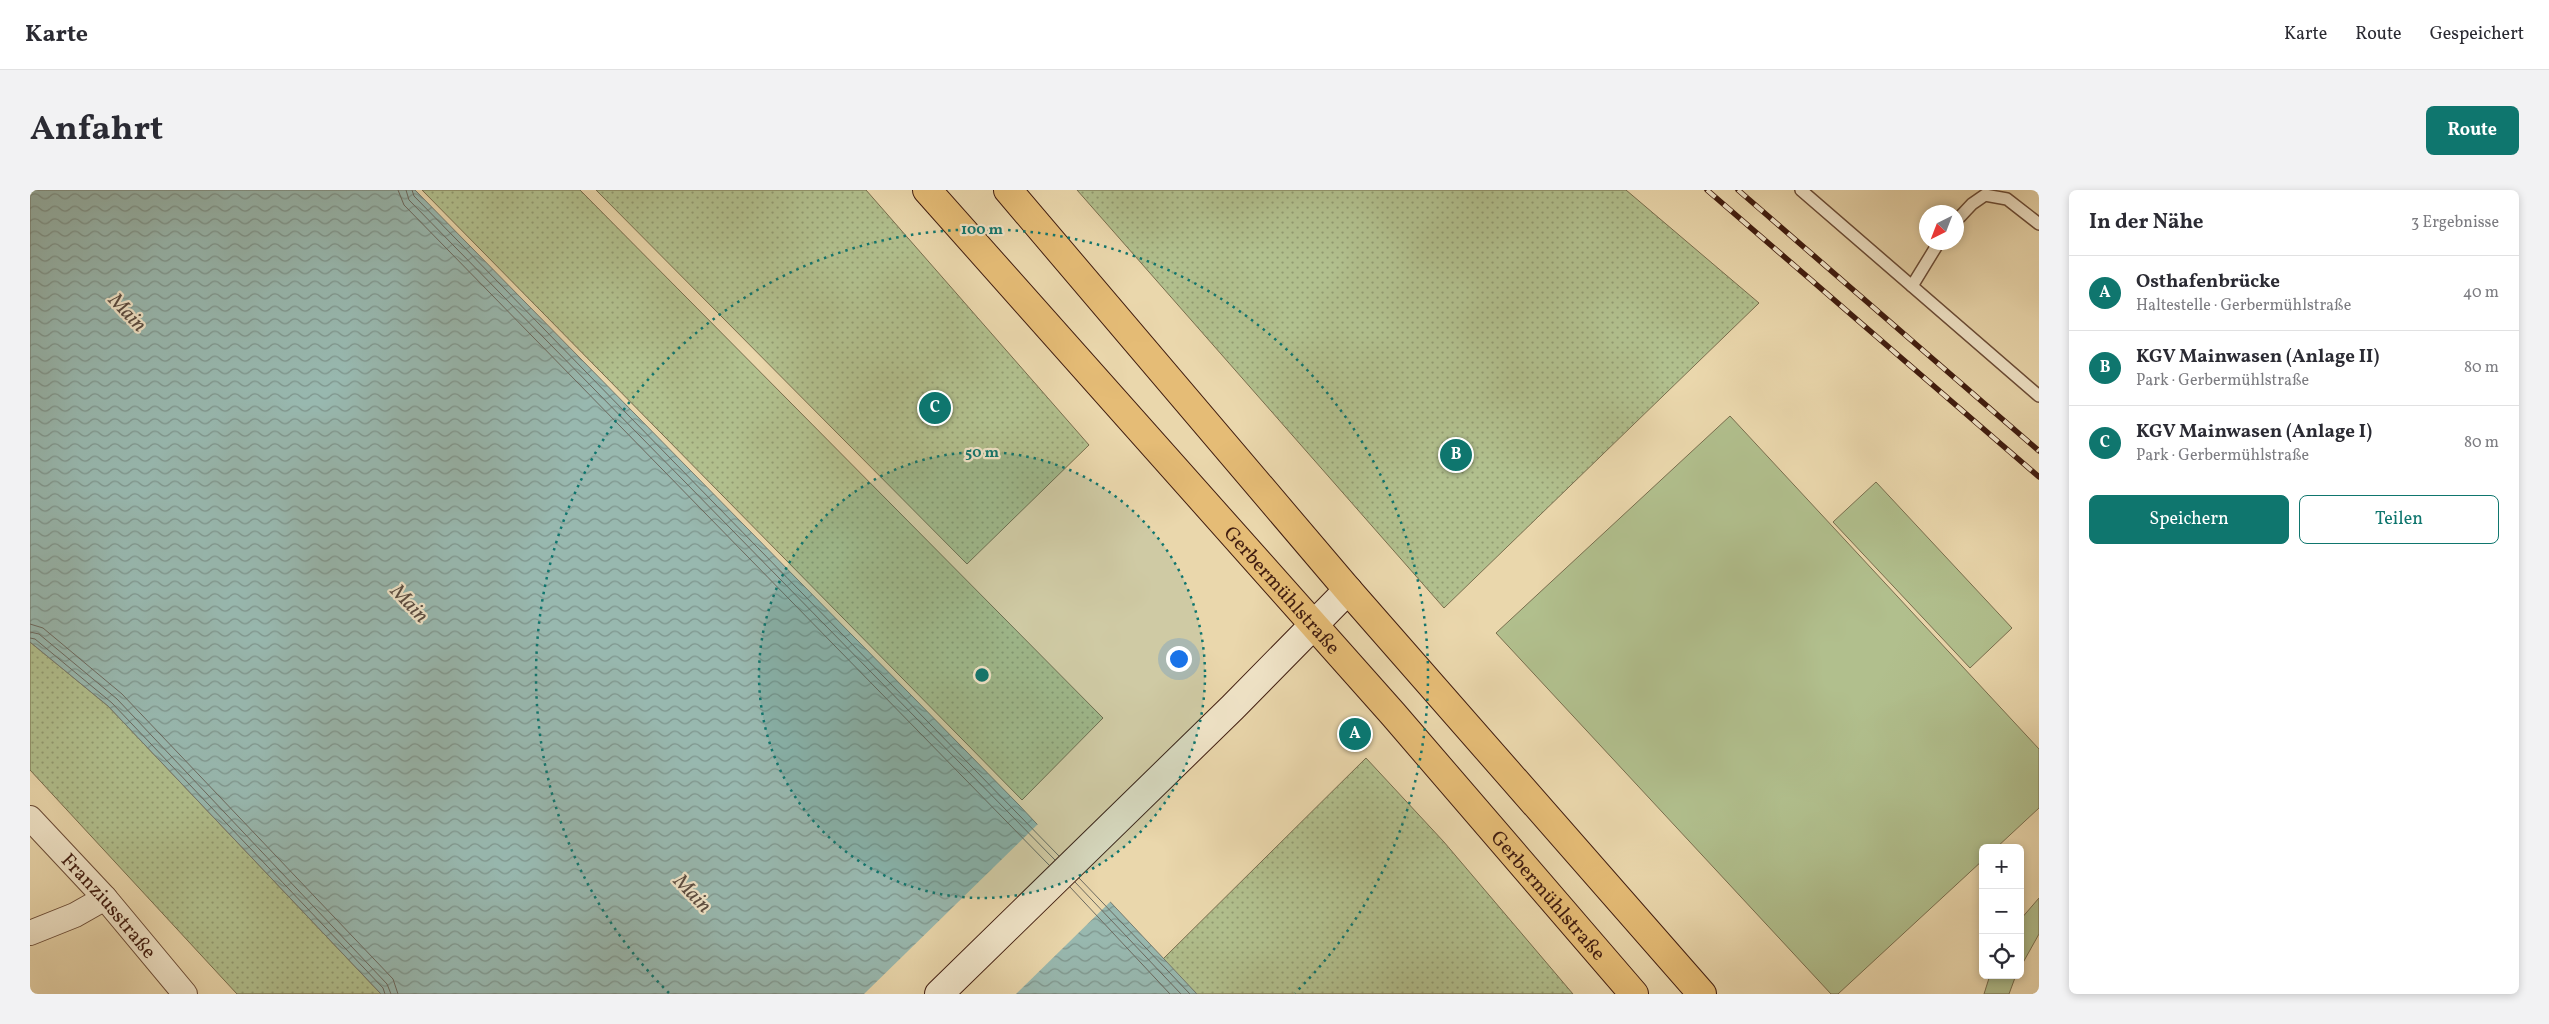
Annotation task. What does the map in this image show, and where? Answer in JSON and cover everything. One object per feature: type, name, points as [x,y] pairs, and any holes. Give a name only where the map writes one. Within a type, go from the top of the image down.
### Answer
[{"type":"main road","name":"Gerbermühlstraße","points":[[927,190],[1394,714],[1634,994]]},
{"type":"main road","points":[[1008,190],[1348,590],[1702,994]]},
{"type":"street","points":[[939,994],[1348,590]]},
{"type":"street","name":"Franziusstraße","points":[[33,827],[105,898],[185,994]]},
{"type":"street","points":[[30,933],[75,915],[105,898]]},
{"type":"lane","points":[[1801,190],[2039,396]]},
{"type":"lane","points":[[1964,212],[1985,195],[2007,198],[2039,224]]},
{"type":"lane","points":[[1912,286],[1934,250]]},
{"type":"green space","points":[[422,190],[580,190],[1103,718],[1022,800]]},
{"type":"green space","points":[[596,190],[866,190],[1089,445],[967,564]]},
{"type":"green space","points":[[1077,190],[1626,190],[1759,303],[1444,608]]},
{"type":"green space","points":[[1730,416],[2039,749],[2039,808],[2000,844],[1979,844],[1979,864],[1838,994],[1831,994],[1496,633]]},
{"type":"green space","points":[[1876,482],[2012,628],[1970,668],[1833,522]]},
{"type":"green space","points":[[30,642],[108,706],[381,994],[237,994],[30,770]]},
{"type":"green space","points":[[1366,758],[1444,842],[1573,994],[1197,994],[1162,960]]},
{"type":"green space","points":[[2039,898],[2039,934],[2024,961],[2024,934],[2024,915]]},
{"type":"green space","points":[[1989,979],[2015,979],[2009,994],[1984,994]]},
{"type":"water","name":"Main","points":[[30,190],[415,190],[1019,805],[1197,994],[381,994],[108,706],[30,642]]},
{"type":"pier","points":[[1039,823],[1111,901],[1016,994],[864,994]]},
{"type":"railway","points":[[1707,190],[2039,477]]},
{"type":"railway","points":[[1738,190],[2039,451]]},
{"type":"place","name":"KGV Mainwasen (Anlage I)","points":[[935,408]]},
{"type":"place","name":"KGV Mainwasen (Anlage II)","points":[[1456,455]]},
{"type":"place","name":"Osthafenbrücke","points":[[1355,734]]}]
